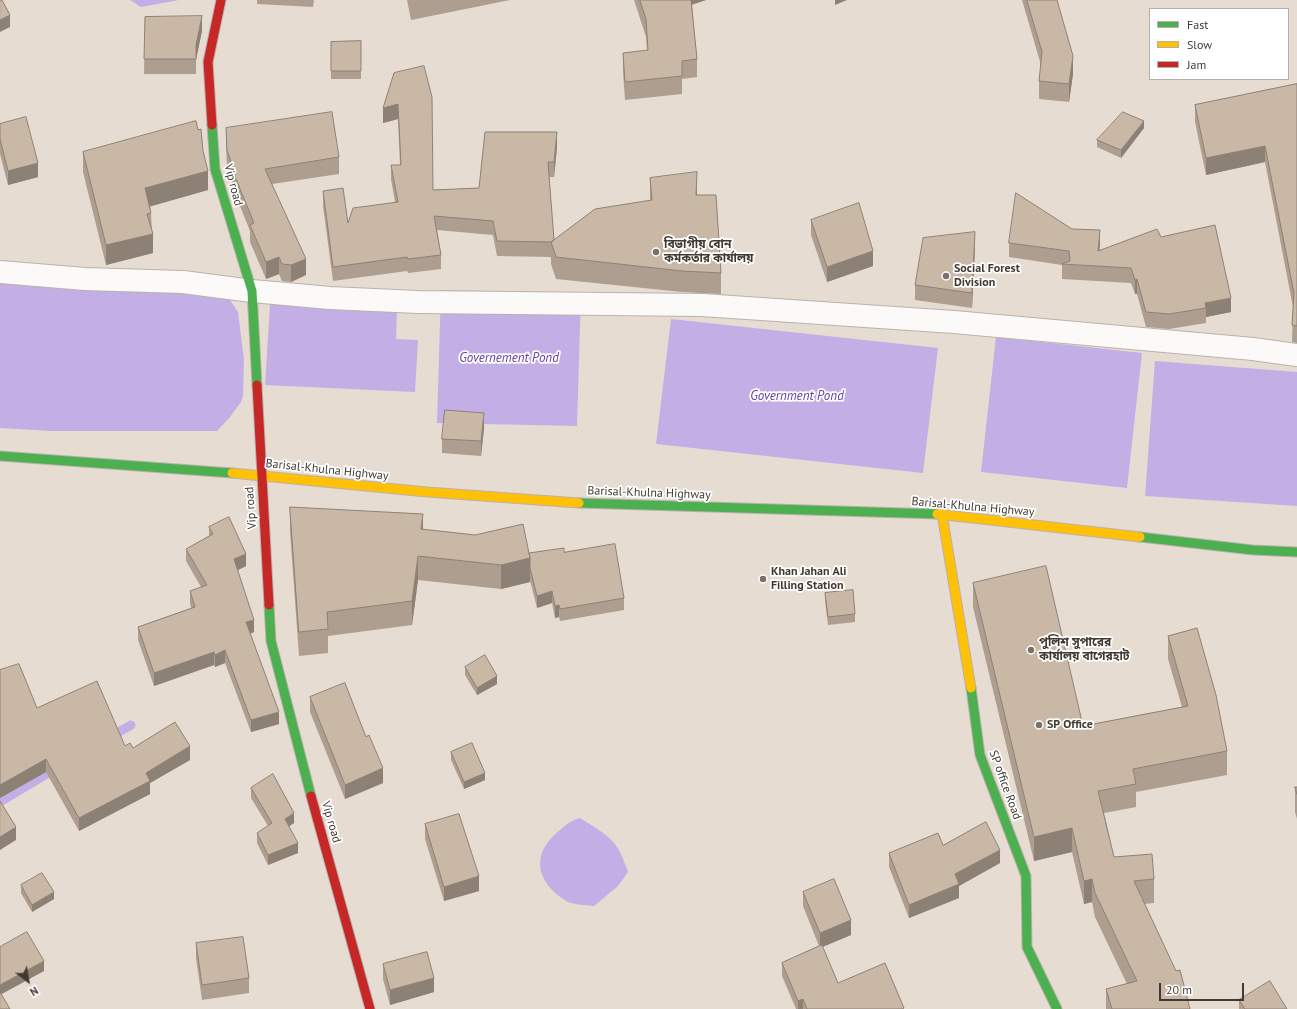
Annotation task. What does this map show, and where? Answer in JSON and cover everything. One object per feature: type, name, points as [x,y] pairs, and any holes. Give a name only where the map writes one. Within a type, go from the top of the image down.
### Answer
[{"type":"main road","name":"Vip road","points":[[220,0],[208,62],[215,169],[252,292],[271,641],[302,766],[340,897],[370,1009]]},
{"type":"main road","name":"Barisal-Khulna Highway","points":[[0,456],[261,475],[427,492],[577,503],[942,514],[1252,550],[1297,552]]},
{"type":"main road","name":"SP office Road","points":[[942,514],[966,649],[980,755],[1026,876],[1027,947],[1057,1009]]},
{"type":"street","points":[[0,272],[85,279],[183,282],[252,292],[330,298],[418,302],[702,305],[954,322],[1253,349],[1297,356]]},
{"type":"water","points":[[130,0],[179,0],[141,7]]},
{"type":"water","points":[[0,277],[226,294],[238,312],[244,360],[243,396],[241,402],[217,431],[51,431],[0,428]]},
{"type":"water","name":"Governement Pond","points":[[441,290],[581,293],[577,426],[437,423]]},
{"type":"water","points":[[270,304],[397,309],[396,339],[418,340],[415,392],[265,385]]},
{"type":"water","name":"Government Pond","points":[[671,319],[938,348],[923,473],[656,444]]},
{"type":"water","points":[[996,337],[1142,353],[1127,488],[981,472]]},
{"type":"water","points":[[1155,361],[1297,372],[1297,506],[1145,496]]},
{"type":"water","points":[[580,818],[598,829],[610,839],[620,852],[628,872],[618,886],[594,906],[566,901],[548,885],[540,868],[544,849],[550,840],[569,823]]},
{"type":"building","points":[[0,0],[2,0],[10,15],[0,20]]},
{"type":"building","points":[[640,0],[691,0],[697,59],[682,61],[682,76],[625,82],[623,53],[648,50],[646,19]]},
{"type":"building","points":[[1027,0],[1057,0],[1073,56],[1069,84],[1039,81],[1042,52]]},
{"type":"building","points":[[202,16],[196,45],[196,59],[144,59],[145,17]]},
{"type":"building","points":[[361,41],[361,71],[331,71],[331,42]]},
{"type":"building","points":[[424,66],[432,97],[433,190],[479,188],[485,132],[557,132],[554,162],[548,162],[554,240],[552,242],[497,241],[493,221],[434,216],[441,255],[408,259],[407,257],[333,267],[323,191],[343,188],[348,223],[353,208],[398,202],[391,165],[401,165],[398,104],[383,108],[394,73]]},
{"type":"building","points":[[1297,84],[1297,326],[1292,325],[1294,293],[1265,146],[1206,158],[1195,105]]},
{"type":"building","points":[[332,112],[339,157],[265,169],[306,259],[291,265],[282,264],[279,257],[266,262],[250,225],[254,223],[236,179],[227,150],[226,128]]},
{"type":"building","points":[[1123,112],[1144,121],[1121,150],[1097,140]]},
{"type":"building","points":[[26,117],[38,163],[8,171],[0,139],[0,124]]},
{"type":"building","points":[[196,121],[198,130],[201,129],[203,151],[208,171],[145,188],[151,213],[147,214],[153,234],[106,245],[83,152]]},
{"type":"building","points":[[697,172],[696,195],[716,195],[721,273],[682,271],[556,257],[551,242],[595,209],[652,200],[650,178]]},
{"type":"building","points":[[1016,193],[1072,229],[1100,230],[1098,251],[1157,229],[1161,237],[1215,225],[1231,298],[1205,303],[1206,308],[1169,314],[1146,312],[1137,279],[1135,280],[1131,268],[1062,264],[1070,261],[1069,251],[1009,243]]},
{"type":"building","points":[[859,203],[873,251],[827,267],[811,220]]},
{"type":"building","name":"Social Forest Division","points":[[975,232],[972,293],[915,285],[923,238]]},
{"type":"building","points":[[445,410],[484,413],[481,441],[442,439]]},
{"type":"building","points":[[290,507],[423,514],[421,529],[475,535],[523,524],[530,558],[501,565],[418,556],[412,601],[327,612],[328,629],[299,632]]},
{"type":"building","points":[[229,517],[246,554],[234,559],[254,620],[246,622],[279,712],[251,720],[225,650],[215,655],[214,652],[154,673],[138,627],[195,607],[190,591],[207,585],[186,549],[213,534],[209,527]]},
{"type":"building","points":[[615,544],[624,598],[560,609],[559,605],[555,606],[552,591],[537,596],[530,568],[529,553],[564,548],[564,552]]},
{"type":"building","points":[[1046,566],[1083,726],[1188,706],[1168,636],[1197,628],[1216,695],[1227,751],[1133,769],[1136,784],[1098,791],[1114,857],[1152,854],[1154,879],[1134,881],[1176,971],[1180,970],[1190,1009],[1112,1009],[1106,989],[1137,981],[1095,893],[1092,879],[1084,881],[1072,828],[1034,837],[973,583]]},
{"type":"building","points":[[853,590],[855,614],[828,617],[825,593]]},
{"type":"building","points":[[485,655],[497,676],[477,688],[465,667]]},
{"type":"building","points":[[19,664],[37,708],[97,681],[125,746],[130,743],[133,748],[175,722],[190,746],[146,773],[150,781],[79,818],[46,759],[0,785],[0,670]]},
{"type":"building","points":[[345,683],[366,737],[369,735],[383,768],[345,785],[310,697]]},
{"type":"building","points":[[472,743],[485,773],[464,782],[451,752]]},
{"type":"building","points":[[273,774],[294,813],[285,819],[298,843],[268,855],[257,833],[272,823],[251,788]]},
{"type":"building","points":[[0,801],[16,827],[0,837]]},
{"type":"building","points":[[459,814],[479,876],[444,887],[425,824]]},
{"type":"building","points":[[986,822],[1000,850],[955,874],[959,884],[909,905],[889,853],[938,833],[943,845]]},
{"type":"building","points":[[42,873],[54,892],[32,905],[21,885]]},
{"type":"building","points":[[834,879],[851,920],[820,933],[803,892]]},
{"type":"building","points":[[27,932],[44,961],[0,985],[0,947]]},
{"type":"building","points":[[243,937],[249,978],[202,985],[196,943]]},
{"type":"building","points":[[822,945],[838,983],[885,963],[904,1008],[807,1009],[803,999],[798,1001],[782,963]]},
{"type":"building","points":[[427,952],[434,978],[390,990],[383,964]]},
{"type":"building","points":[[1270,981],[1287,1009],[1245,1009],[1239,1000]]},
{"type":"building","points":[[0,992],[10,1009],[0,1009]]},
{"type":"waterway","points":[[110,737],[131,725]]},
{"type":"waterway","points":[[0,802],[57,768]]},
{"type":"traffic: fast","points":[[212,125],[215,169],[252,291],[257,385]]},
{"type":"traffic: fast","points":[[0,456],[232,473]]},
{"type":"traffic: fast","points":[[579,503],[937,514]]},
{"type":"traffic: fast","points":[[1140,537],[1253,550],[1297,552]]},
{"type":"traffic: fast","points":[[269,605],[271,641],[311,796]]},
{"type":"traffic: fast","points":[[971,688],[980,755],[1026,876],[1027,947],[1057,1009]]},
{"type":"traffic: slow","points":[[232,473],[427,492],[579,503]]},
{"type":"traffic: slow","points":[[937,514],[1140,537]]},
{"type":"traffic: slow","points":[[942,514],[971,688]]},
{"type":"traffic: jam","points":[[212,125],[208,62],[221,0]]},
{"type":"traffic: jam","points":[[257,385],[269,605]]},
{"type":"traffic: jam","points":[[311,796],[370,1009]]},
{"type":"place","name":"বিভাগীয় বোন কর্মকর্তার কার্যালয়","points":[[656,252]]},
{"type":"place","name":"Social Forest Division","points":[[946,276]]},
{"type":"place","name":"Khan Jahan Ali Filling Station","points":[[763,579]]},
{"type":"place","name":"পুলিশ সুপারের কার্যালয় বাগেরহাট","points":[[1031,650]]},
{"type":"place","name":"SP Office","points":[[1039,725]]}]
